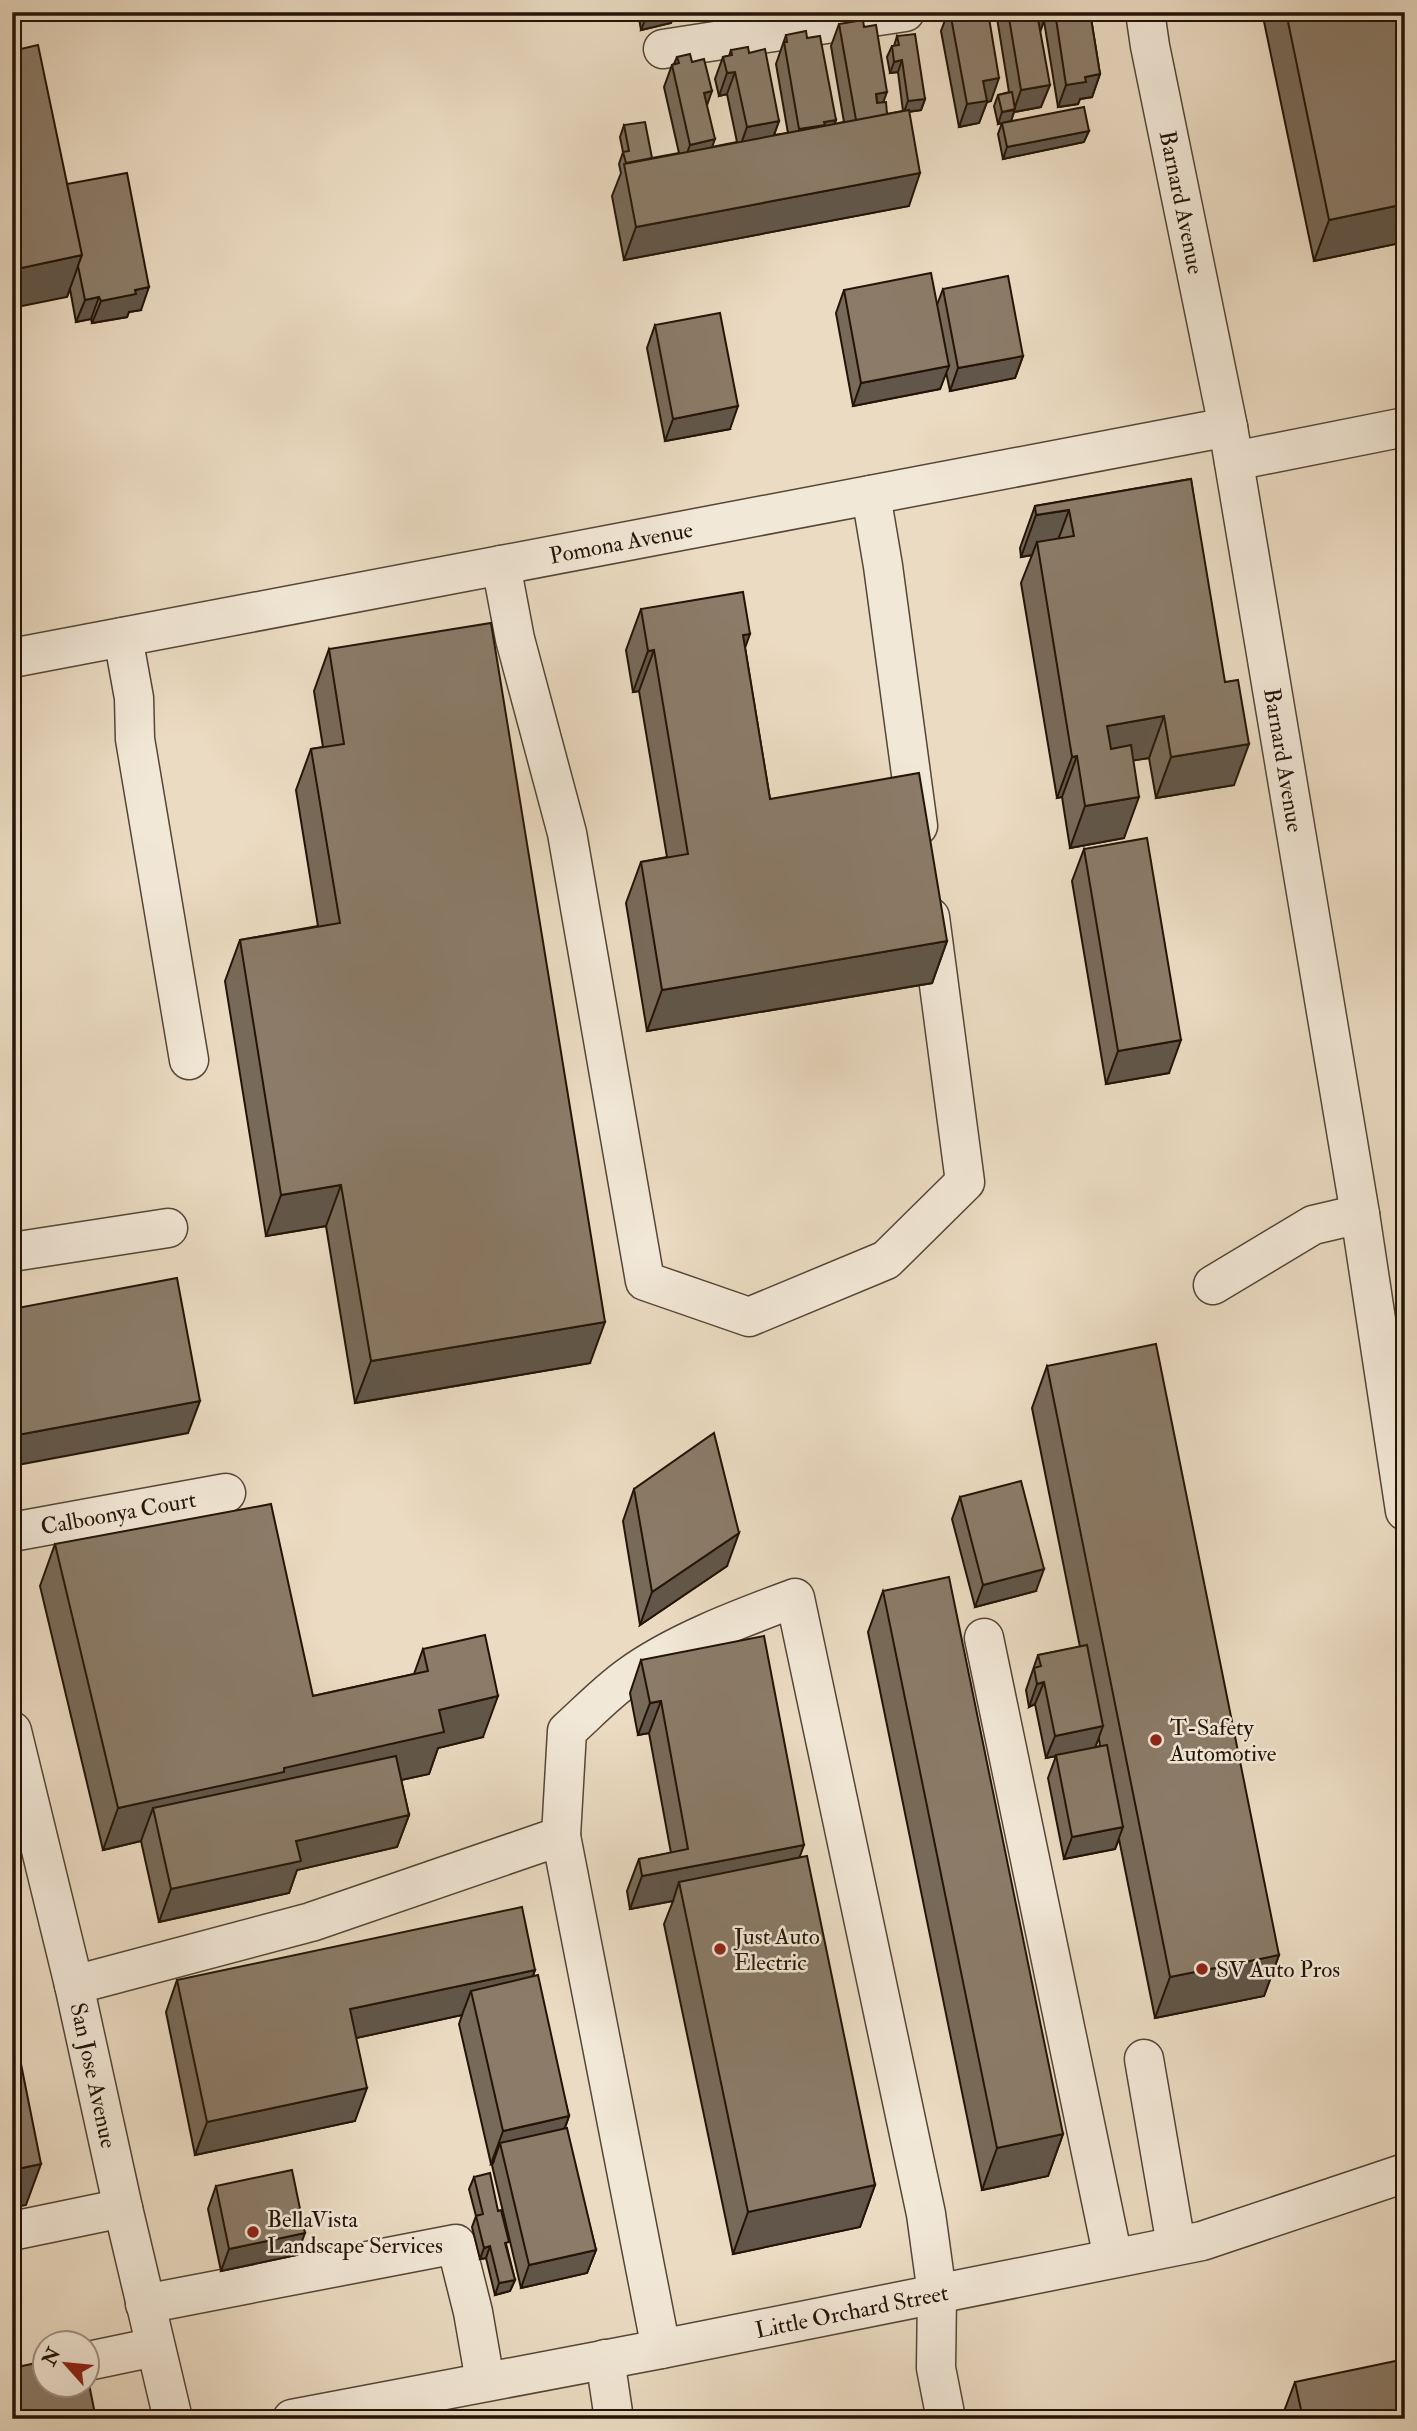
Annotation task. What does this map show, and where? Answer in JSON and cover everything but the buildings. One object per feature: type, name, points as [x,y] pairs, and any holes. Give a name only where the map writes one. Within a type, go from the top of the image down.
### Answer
[{"type":"street","points":[[663,49],[905,12]]},
{"type":"street","name":"Barnard Avenue","points":[[1145,12],[1231,444],[1360,1214],[1405,1511]]},
{"type":"street","name":"Pomona Avenue","points":[[12,658],[871,495],[1231,444],[1405,427]]},
{"type":"street","points":[[501,565],[515,639],[567,833],[645,1281],[749,1317],[886,1261],[965,1182],[883,566],[871,495]]},
{"type":"street","points":[[123,637],[134,698],[135,739],[189,1060]]},
{"type":"street","points":[[1213,1285],[1313,1225],[1360,1214]]},
{"type":"street","points":[[12,1252],[168,1228]]},
{"type":"street","name":"Calboonya Court","points":[[12,1532],[226,1493]]},
{"type":"street","points":[[661,2348],[561,1836],[567,1731],[629,1676],[728,1623],[795,1598],[926,2214],[937,2294],[936,2368],[946,2419]]},
{"type":"street","points":[[984,1638],[1113,2258]]},
{"type":"street","name":"San Jose Avenue","points":[[12,1731],[74,1985],[173,2419]]},
{"type":"street","points":[[74,1985],[311,1922],[561,1836]]},
{"type":"street","points":[[1144,2059],[1176,2245]]},
{"type":"street","name":"Little Orchard Street","points":[[292,2419],[1202,2241],[1405,2173]]},
{"type":"street","points":[[12,2231],[123,2208]]},
{"type":"street","points":[[145,2304],[456,2244],[473,2312],[485,2381]]},
{"type":"street","points":[[102,2358],[155,2347]]},
{"type":"street","points":[[605,2359],[614,2419]]},
{"type":"place","name":"T-Safety Automotive","points":[[1156,1740]]},
{"type":"place","name":"Just Auto Electric","points":[[720,1949]]},
{"type":"place","name":"SV Auto Pros","points":[[1202,1969]]},
{"type":"place","name":"BellaVista Landscape Services","points":[[253,2232]]}]
